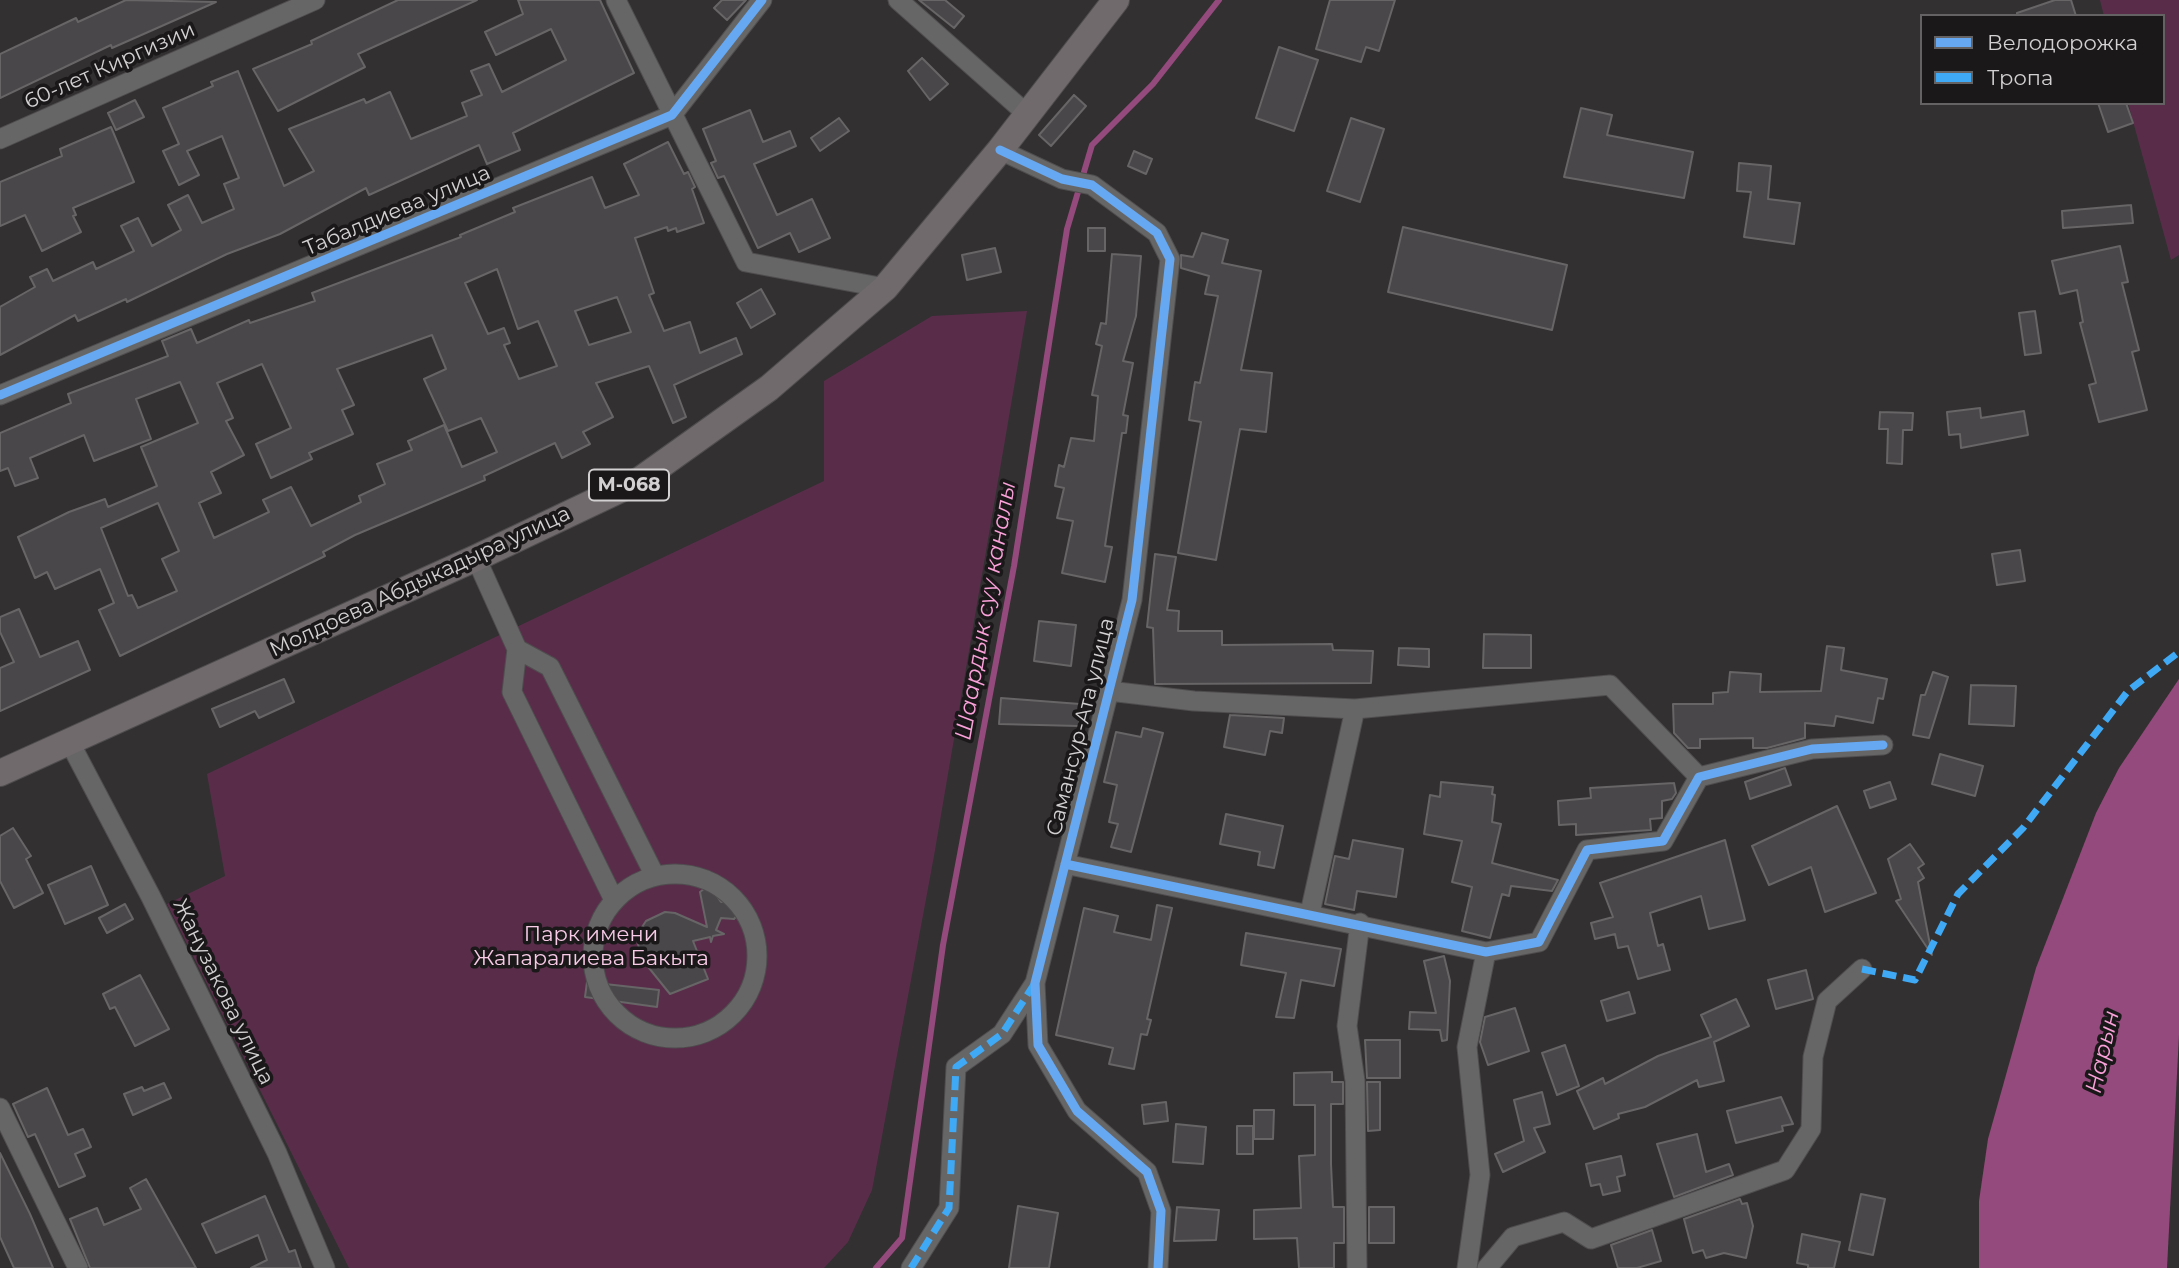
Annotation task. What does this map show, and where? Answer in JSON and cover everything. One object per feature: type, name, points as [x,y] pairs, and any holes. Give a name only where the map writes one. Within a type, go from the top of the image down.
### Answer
[{"type":"main road","name":"Молдоева Абдыкадыра улица","points":[[0,773],[476,558],[640,480],[769,388],[885,288],[1000,150],[1116,0]]},
{"type":"street","name":"60-лет Киргизии","points":[[0,139],[315,0]]},
{"type":"street","points":[[616,0],[746,261],[885,288]]},
{"type":"street","name":"Табалдиева улица","points":[[0,395],[672,115],[762,0]]},
{"type":"street","points":[[898,0],[1028,115]]},
{"type":"street","name":"Самансур-Ата улица","points":[[1000,150],[1062,179],[1092,186],[1157,233],[1170,259],[1132,600],[1035,983],[1038,1045],[1077,1111],[1147,1172],[1161,1211],[1158,1268]]},
{"type":"street","points":[[476,558],[517,649],[512,692],[614,900]]},
{"type":"street","points":[[517,649],[550,667],[655,876]]},
{"type":"street","points":[[1109,691],[1194,701],[1355,709],[1610,685],[1699,777]]},
{"type":"street","points":[[1310,913],[1355,709]]},
{"type":"street","name":"Жанузакова улица","points":[[69,741],[151,897],[277,1153],[325,1268]]},
{"type":"street","points":[[1065,864],[1486,951],[1539,942],[1587,850],[1663,841],[1699,777],[1812,749],[1883,745]]},
{"type":"street","points":[[678,873],[712,883],[740,904],[752,924],[758,947],[753,982],[736,1012],[718,1027],[696,1036],[672,1038],[649,1035],[628,1024],[611,1008],[596,976],[594,942],[601,919],[614,900],[633,885],[655,876],[678,873]]},
{"type":"street","points":[[1357,1268],[1356,1081],[1347,1026],[1360,923]]},
{"type":"street","points":[[1466,1268],[1480,1175],[1468,1047],[1486,951]]},
{"type":"street","points":[[1487,1268],[1513,1237],[1564,1222],[1591,1239],[1786,1170],[1811,1129],[1813,1057],[1828,1002],[1862,970]]},
{"type":"street","points":[[911,1268],[949,1208],[956,1067],[1002,1034],[1035,983]]},
{"type":"street","points":[[0,1108],[78,1268]]},
{"type":"green space","points":[[2100,0],[2179,0],[2179,255],[2171,260],[2129,105],[2165,105],[2165,14],[2104,14]]},
{"type":"green space","name":"Парк имени Жапаралиева Бакыта","points":[[1027,311],[934,856],[872,1190],[848,1242],[824,1268],[349,1268],[167,904],[225,876],[207,774],[824,481],[824,381],[932,316]]},
{"type":"water","name":"Нарын","points":[[2179,679],[2179,1035],[2167,1268],[1979,1268],[1979,1201],[1988,1139],[2036,968],[2096,813],[2119,768]]},
{"type":"building","points":[[126,0],[216,2],[112,48],[111,45],[0,98],[0,54],[76,18],[78,22]]},
{"type":"building","points":[[398,0],[477,0],[358,54],[365,67],[278,111],[253,69],[312,44],[311,41]]},
{"type":"building","points":[[518,0],[600,0],[634,73],[513,133],[520,150],[487,164],[479,145],[369,195],[366,188],[280,234],[227,254],[127,302],[126,299],[78,321],[75,315],[0,355],[0,307],[35,287],[30,277],[47,269],[53,281],[93,262],[96,269],[134,251],[121,226],[138,218],[152,246],[181,230],[168,205],[188,195],[202,223],[234,209],[224,184],[239,178],[222,136],[187,151],[199,175],[179,185],[163,151],[179,144],[163,108],[213,86],[211,82],[238,71],[284,186],[314,171],[289,129],[364,99],[366,103],[390,92],[411,139],[467,116],[462,103],[482,95],[471,71],[489,64],[502,92],[566,60],[551,29],[496,55],[485,32],[523,14]]},
{"type":"building","points":[[722,0],[746,0],[727,20],[714,8]]},
{"type":"building","points":[[919,0],[945,0],[964,16],[954,28]]},
{"type":"building","points":[[1330,0],[1395,0],[1379,51],[1366,47],[1361,62],[1316,49]]},
{"type":"building","points":[[2055,0],[2071,0],[2075,14],[2017,14]]},
{"type":"building","points":[[1279,47],[1318,60],[1294,131],[1256,118]]},
{"type":"building","points":[[922,58],[948,84],[930,100],[908,71]]},
{"type":"building","points":[[1074,95],[1086,106],[1051,146],[1039,135]]},
{"type":"building","points":[[135,100],[144,117],[116,130],[108,113]]},
{"type":"building","points":[[2099,105],[2127,105],[2133,123],[2108,132]]},
{"type":"building","points":[[1581,108],[1612,115],[1607,135],[1693,152],[1684,198],[1564,177]]},
{"type":"building","points":[[750,110],[763,142],[790,131],[796,146],[754,164],[777,215],[812,199],[830,238],[799,252],[790,233],[758,248],[724,176],[718,178],[711,163],[716,161],[703,129]]},
{"type":"building","points":[[839,118],[849,131],[820,151],[811,138]]},
{"type":"building","points":[[1351,118],[1384,129],[1360,202],[1327,191]]},
{"type":"building","points":[[111,127],[134,182],[73,208],[76,215],[73,216],[81,232],[42,251],[25,215],[0,226],[0,182],[62,156],[60,149]]},
{"type":"building","points":[[668,142],[684,174],[688,172],[695,187],[692,189],[704,223],[677,232],[676,228],[668,231],[667,227],[635,238],[654,293],[649,295],[664,331],[690,322],[700,353],[736,338],[742,354],[674,385],[686,417],[673,423],[649,366],[596,383],[613,417],[583,432],[590,444],[562,458],[555,443],[484,476],[485,480],[355,535],[323,552],[325,556],[120,656],[99,610],[114,603],[100,569],[55,589],[47,572],[35,578],[18,537],[69,512],[105,499],[108,507],[157,486],[141,447],[198,423],[180,382],[136,399],[151,439],[94,461],[84,435],[30,458],[38,478],[15,486],[8,468],[0,471],[0,433],[71,403],[68,394],[168,356],[162,341],[191,329],[197,343],[249,320],[250,323],[315,301],[312,293],[461,237],[460,235],[515,212],[513,208],[592,177],[605,208],[639,195],[624,164]],"holes":[[[497,269],[518,329],[538,321],[557,366],[519,379],[504,345],[510,343],[504,328],[488,334],[465,283]],[[617,297],[631,332],[589,345],[575,311]],[[432,335],[446,369],[424,379],[448,431],[481,418],[497,452],[462,467],[444,425],[408,441],[412,450],[377,464],[385,484],[359,496],[361,502],[311,526],[291,487],[263,500],[269,512],[214,538],[199,503],[221,493],[211,472],[244,455],[226,421],[233,418],[217,383],[262,364],[291,428],[256,444],[271,478],[312,459],[309,453],[353,434],[342,410],[354,405],[337,369]],[[158,503],[179,551],[162,559],[177,591],[138,608],[132,595],[128,596],[101,528]]]},
{"type":"building","points":[[1134,151],[1152,159],[1146,174],[1128,166]]},
{"type":"building","points":[[1739,163],[1771,166],[1768,199],[1800,203],[1794,244],[1744,237],[1751,192],[1737,191]]},
{"type":"building","points":[[2131,205],[2133,223],[2063,228],[2062,211]]},
{"type":"building","points":[[1403,227],[1567,265],[1552,330],[1388,292]]},
{"type":"building","points":[[1088,228],[1105,228],[1105,251],[1088,251]]},
{"type":"building","points":[[1202,233],[1228,240],[1222,263],[1261,271],[1241,370],[1272,373],[1266,432],[1240,429],[1216,560],[1178,553],[1201,422],[1189,420],[1195,382],[1200,383],[1218,296],[1205,294],[1209,276],[1181,268],[1181,255],[1193,257]]},
{"type":"building","points":[[2120,246],[2128,282],[2122,283],[2139,350],[2132,352],[2147,410],[2099,422],[2089,385],[2096,383],[2080,323],[2083,322],[2077,290],[2060,294],[2052,261]]},
{"type":"building","points":[[995,248],[1001,272],[967,280],[962,255]]},
{"type":"building","points":[[1112,254],[1141,256],[1136,316],[1123,361],[1133,363],[1123,415],[1128,416],[1126,433],[1122,433],[1105,546],[1112,547],[1105,582],[1062,573],[1073,521],[1057,518],[1064,488],[1055,486],[1059,465],[1064,467],[1071,438],[1094,441],[1098,396],[1092,395],[1102,346],[1096,344],[1101,323],[1106,324]]},
{"type":"building","points":[[761,289],[775,314],[751,328],[737,303]]},
{"type":"building","points":[[2035,311],[2041,353],[2025,355],[2019,313]]},
{"type":"building","points":[[1980,408],[1981,418],[2024,411],[2028,435],[1961,448],[1960,434],[1949,435],[1947,412]]},
{"type":"building","points":[[1880,412],[1913,413],[1912,430],[1903,430],[1902,464],[1887,463],[1888,429],[1879,429]]},
{"type":"building","points":[[2020,550],[2025,581],[1997,585],[1992,554]]},
{"type":"building","points":[[1155,554],[1176,557],[1167,610],[1179,611],[1178,631],[1222,631],[1222,645],[1332,644],[1333,650],[1373,651],[1371,683],[1155,684],[1153,628],[1147,627]]},
{"type":"building","points":[[19,609],[40,657],[78,641],[90,670],[0,711],[0,668],[14,662],[0,632],[0,617]]},
{"type":"building","points":[[1039,621],[1076,625],[1071,666],[1034,661]]},
{"type":"building","points":[[1484,634],[1531,635],[1531,668],[1483,668]]},
{"type":"building","points":[[1827,646],[1844,648],[1841,670],[1887,679],[1883,699],[1878,698],[1873,723],[1836,716],[1834,726],[1805,723],[1805,738],[1767,748],[1753,748],[1753,738],[1700,739],[1700,748],[1688,748],[1674,733],[1673,704],[1713,704],[1713,693],[1728,692],[1730,672],[1761,674],[1760,692],[1821,691]]},
{"type":"building","points":[[1399,648],[1429,649],[1429,667],[1398,665]]},
{"type":"building","points":[[1933,672],[1948,677],[1929,738],[1913,735],[1921,695],[1925,695]]},
{"type":"building","points":[[284,679],[294,702],[259,718],[255,711],[220,727],[212,709]]},
{"type":"building","points":[[1971,685],[2016,686],[2014,726],[1969,724]]},
{"type":"building","points":[[1001,698],[1080,704],[1079,726],[999,724]]},
{"type":"building","points":[[1230,715],[1284,718],[1282,733],[1270,731],[1265,755],[1224,747]]},
{"type":"building","points":[[1143,728],[1163,733],[1131,852],[1111,847],[1118,824],[1109,822],[1117,785],[1104,782],[1116,732],[1141,737]]},
{"type":"building","points":[[1940,754],[1983,766],[1975,796],[1932,784]]},
{"type":"building","points":[[1785,768],[1791,785],[1750,799],[1745,782]]},
{"type":"building","points":[[1441,782],[1493,787],[1492,794],[1495,795],[1492,822],[1501,824],[1492,863],[1558,880],[1552,891],[1511,886],[1509,896],[1502,894],[1490,938],[1462,931],[1472,887],[1452,882],[1462,841],[1424,834],[1430,795],[1440,797]]},
{"type":"building","points":[[1890,782],[1896,799],[1870,808],[1864,791]]},
{"type":"building","points":[[1674,783],[1676,793],[1672,799],[1662,801],[1662,818],[1650,819],[1651,830],[1576,835],[1576,824],[1559,825],[1558,801],[1591,798],[1590,788]]},
{"type":"building","points":[[1837,806],[1876,893],[1825,912],[1811,867],[1769,885],[1752,846]]},
{"type":"building","points":[[1226,814],[1283,826],[1274,868],[1258,865],[1260,852],[1220,844]]},
{"type":"building","points":[[13,828],[31,856],[26,859],[43,893],[14,908],[0,881],[0,836]]},
{"type":"building","points":[[1353,840],[1403,849],[1396,897],[1357,891],[1354,910],[1325,904],[1335,856],[1349,859]]},
{"type":"building","points":[[1725,840],[1745,920],[1709,929],[1701,896],[1650,913],[1658,946],[1663,944],[1670,970],[1638,979],[1628,946],[1618,948],[1615,934],[1595,939],[1591,923],[1613,917],[1600,883]]},
{"type":"building","points":[[1910,844],[1924,864],[1918,868],[1924,878],[1918,882],[1932,955],[1896,901],[1901,899],[1888,859]]},
{"type":"building","points":[[91,866],[108,905],[65,924],[48,885]]},
{"type":"building","points":[[709,885],[721,902],[735,902],[740,912],[734,919],[721,918],[716,930],[724,934],[713,936],[711,942],[710,937],[693,941],[708,979],[670,994],[641,958],[637,939],[640,930],[646,921],[665,912],[675,913],[707,927],[700,892]]},
{"type":"building","points":[[125,904],[133,919],[107,933],[99,918]]},
{"type":"building","points":[[1157,905],[1172,908],[1147,1019],[1151,1020],[1147,1035],[1141,1034],[1134,1069],[1109,1064],[1113,1048],[1056,1035],[1084,908],[1118,916],[1114,932],[1151,940]]},
{"type":"building","points":[[1246,933],[1341,949],[1334,986],[1301,980],[1294,1018],[1276,1017],[1286,973],[1241,965]]},
{"type":"building","points":[[1444,956],[1450,981],[1447,1040],[1442,1041],[1440,1030],[1409,1029],[1410,1012],[1436,1013],[1424,961]]},
{"type":"building","points":[[1806,970],[1813,999],[1776,1009],[1768,980]]},
{"type":"building","points":[[140,975],[169,1029],[135,1046],[115,1007],[110,1009],[103,994]]},
{"type":"building","points":[[587,982],[659,990],[657,1007],[585,997]]},
{"type":"building","points":[[1629,992],[1635,1013],[1607,1021],[1601,1001]]},
{"type":"building","points":[[1736,999],[1749,1026],[1714,1042],[1724,1081],[1699,1087],[1697,1080],[1645,1107],[1618,1114],[1619,1118],[1594,1129],[1577,1091],[1603,1078],[1605,1084],[1658,1056],[1711,1037],[1701,1015]]},
{"type":"building","points":[[1515,1008],[1529,1051],[1488,1065],[1480,1042],[1485,1017]]},
{"type":"building","points":[[1365,1040],[1400,1040],[1400,1078],[1367,1078]]},
{"type":"building","points":[[1565,1045],[1579,1086],[1557,1095],[1542,1053]]},
{"type":"building","points":[[1332,1072],[1332,1082],[1343,1082],[1343,1104],[1331,1104],[1331,1164],[1333,1207],[1344,1207],[1344,1243],[1334,1243],[1334,1268],[1299,1268],[1297,1238],[1254,1239],[1254,1210],[1301,1208],[1299,1156],[1315,1155],[1315,1105],[1294,1105],[1294,1073]]},
{"type":"building","points":[[1367,1082],[1380,1082],[1380,1130],[1368,1131]]},
{"type":"building","points":[[164,1083],[171,1098],[133,1115],[124,1094],[142,1087],[144,1091]]},
{"type":"building","points":[[47,1088],[68,1135],[83,1129],[91,1147],[75,1154],[85,1176],[59,1187],[35,1134],[28,1137],[13,1104]]},
{"type":"building","points":[[1542,1092],[1550,1124],[1534,1128],[1545,1152],[1503,1172],[1495,1154],[1524,1141],[1514,1100]]},
{"type":"building","points":[[1781,1097],[1793,1124],[1782,1126],[1783,1131],[1736,1143],[1727,1111]]},
{"type":"building","points":[[1166,1102],[1168,1121],[1144,1124],[1142,1105]]},
{"type":"building","points":[[1254,1110],[1274,1110],[1273,1139],[1254,1139]]},
{"type":"building","points":[[1176,1124],[1206,1127],[1203,1164],[1173,1162]]},
{"type":"building","points":[[1237,1126],[1253,1126],[1253,1154],[1237,1154]]},
{"type":"building","points":[[1697,1134],[1706,1172],[1729,1164],[1733,1175],[1674,1197],[1657,1144]]},
{"type":"building","points":[[0,1153],[53,1268],[14,1268],[0,1237]]},
{"type":"building","points":[[1621,1156],[1625,1175],[1617,1177],[1620,1191],[1603,1195],[1600,1184],[1591,1186],[1586,1164]]},
{"type":"building","points":[[146,1179],[196,1268],[90,1268],[70,1219],[97,1208],[104,1225],[141,1209],[130,1188]]},
{"type":"building","points":[[1861,1194],[1885,1199],[1873,1255],[1849,1250]]},
{"type":"building","points":[[265,1196],[289,1252],[295,1250],[301,1268],[251,1268],[267,1260],[258,1235],[216,1253],[202,1224]]},
{"type":"building","points":[[1740,1199],[1742,1204],[1747,1203],[1753,1226],[1746,1258],[1724,1253],[1706,1258],[1703,1250],[1693,1253],[1684,1219]]},
{"type":"building","points":[[1018,1206],[1058,1213],[1049,1268],[1009,1268]]},
{"type":"building","points":[[1177,1207],[1219,1210],[1216,1240],[1174,1241]]},
{"type":"building","points":[[1369,1207],[1394,1207],[1394,1243],[1369,1243]]},
{"type":"building","points":[[1652,1230],[1661,1261],[1637,1268],[1618,1268],[1611,1245]]},
{"type":"building","points":[[1802,1234],[1840,1242],[1834,1268],[1808,1268],[1808,1265],[1797,1263]]},
{"type":"waterway","name":"Шаардык суу каналы","points":[[876,1268],[902,1238],[943,945],[1014,566],[1067,229],[1092,145],[1153,84],[1219,0]]},
{"type":"marked path","points":[[1862,969],[1915,980],[1958,894],[2023,828],[2128,691],[2179,652]]},
{"type":"marked path","points":[[911,1268],[949,1208],[956,1067],[1002,1034],[1035,983]]},
{"type":"cycle path","points":[[0,395],[672,115],[762,0]]},
{"type":"cycle path","points":[[1000,150],[1062,179],[1092,185],[1157,233],[1170,259],[1132,600],[1035,983],[1038,1045],[1077,1111],[1147,1172],[1161,1211],[1158,1268]]},
{"type":"cycle path","points":[[1065,864],[1486,952],[1539,942],[1587,850],[1663,841],[1699,777],[1812,749],[1883,745]]}]
